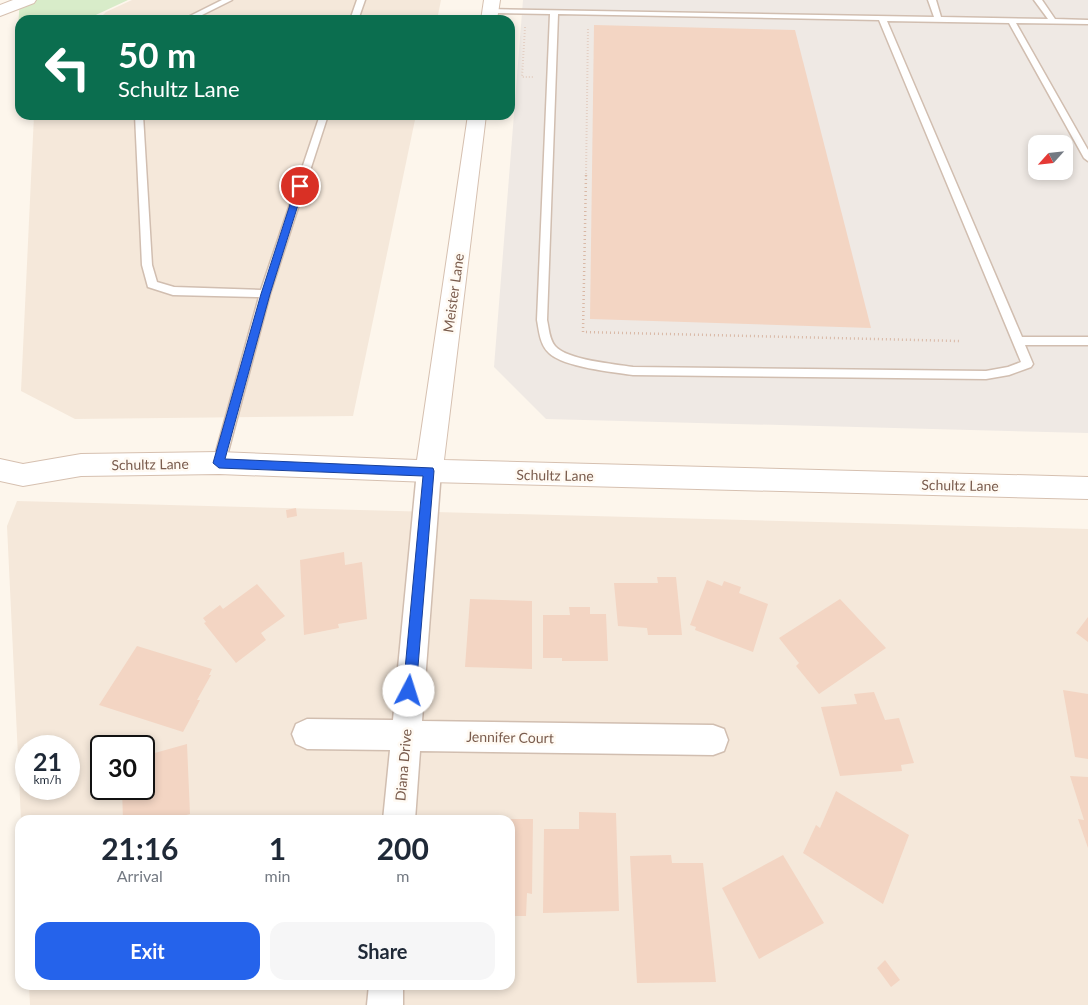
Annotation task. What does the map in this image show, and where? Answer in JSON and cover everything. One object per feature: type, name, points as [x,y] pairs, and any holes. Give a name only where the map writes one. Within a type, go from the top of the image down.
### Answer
[{"type":"street","points":[[0,11],[28,0]]},
{"type":"street","name":"Meister Lane","points":[[429,471],[476,120]]},
{"type":"street","name":"Schultz Lane","points":[[0,493],[12,472],[81,466],[219,463],[429,471],[1088,488]]},
{"type":"street","name":"Diana Drive","points":[[398,815],[429,471]]},
{"type":"street","name":"Jennifer Court","points":[[308,734],[713,740]]},
{"type":"street","points":[[385,1005],[386,990]]},
{"type":"lane","points":[[196,15],[228,0]]},
{"type":"lane","points":[[356,15],[361,0]]},
{"type":"lane","points":[[932,0],[938,19]]},
{"type":"lane","points":[[1038,0],[1053,21]]},
{"type":"lane","points":[[491,10],[1088,22]]},
{"type":"lane","points":[[554,12],[542,320],[547,343],[554,352],[575,360],[632,371],[986,375],[1009,371],[1027,364],[882,18]]},
{"type":"lane","points":[[1011,20],[1088,158]]},
{"type":"lane","points":[[139,120],[147,265],[152,284],[173,291],[266,294]]},
{"type":"lane","points":[[219,463],[266,294],[322,120]]},
{"type":"lane","points":[[1018,342],[1088,341]]},
{"type":"path","points":[[526,25],[522,77],[541,77]]},
{"type":"path","points":[[591,25],[588,27],[586,81],[583,332],[959,341]]},
{"type":"shaded area","points":[[132,0],[441,0],[438,15],[103,15]]},
{"type":"shaded area","points":[[523,0],[1088,0],[1088,433],[546,419],[494,367]]},
{"type":"shaded area","points":[[34,120],[415,120],[353,416],[75,419],[21,391]]},
{"type":"shaded area","points":[[17,501],[1088,529],[1088,1005],[30,1005],[29,990],[515,990],[515,815],[21,815],[20,800],[80,800],[80,735],[17,735],[7,526]]},
{"type":"green space","points":[[20,0],[128,0],[96,15],[19,15]]},
{"type":"building","points":[[594,25],[795,30],[871,328],[590,319]]},
{"type":"building","points":[[296,508],[297,516],[287,518],[286,510]]},
{"type":"building","points":[[344,552],[345,565],[362,562],[367,619],[338,624],[339,628],[304,635],[300,560]]},
{"type":"building","points":[[657,577],[676,577],[682,635],[648,635],[647,628],[618,626],[614,583],[658,583]]},
{"type":"building","points":[[707,580],[722,586],[724,581],[741,587],[739,593],[768,604],[753,652],[695,630],[696,627],[690,625]]},
{"type":"building","points":[[257,584],[285,616],[261,633],[266,640],[236,663],[204,623],[206,622],[203,618],[220,605],[223,609]]},
{"type":"building","points":[[470,599],[532,601],[532,669],[465,667]]},
{"type":"building","points":[[840,599],[886,648],[819,694],[796,666],[799,663],[779,638]]},
{"type":"building","points":[[569,607],[590,607],[590,614],[606,614],[608,661],[562,661],[562,658],[543,658],[543,615],[570,615]]},
{"type":"building","points":[[1088,617],[1088,642],[1076,633]]},
{"type":"building","points":[[137,646],[212,669],[209,675],[211,675],[197,700],[200,700],[183,732],[99,705]]},
{"type":"building","points":[[1063,690],[1088,694],[1088,759],[1075,757]]},
{"type":"building","points":[[874,692],[885,720],[899,718],[914,763],[901,765],[902,771],[840,776],[821,707],[857,704],[854,694]]},
{"type":"building","points":[[187,744],[190,814],[123,815],[122,800],[155,800],[155,753]]},
{"type":"building","points":[[1070,776],[1088,777],[1088,848],[1078,819],[1084,820]]},
{"type":"building","points":[[836,791],[909,835],[883,904],[803,853],[816,825],[820,828]]},
{"type":"building","points":[[579,812],[616,813],[619,911],[543,913],[544,829],[579,829]]},
{"type":"building","points":[[515,819],[533,819],[532,894],[527,893],[526,916],[515,916]]},
{"type":"building","points":[[671,855],[672,863],[703,863],[716,982],[637,983],[630,856]]},
{"type":"building","points":[[783,855],[824,923],[759,959],[722,888]]},
{"type":"building","points":[[885,960],[900,980],[891,987],[877,968]]},
{"type":"route","points":[[300,186],[266,294],[219,463],[429,471],[409,691]]}]
